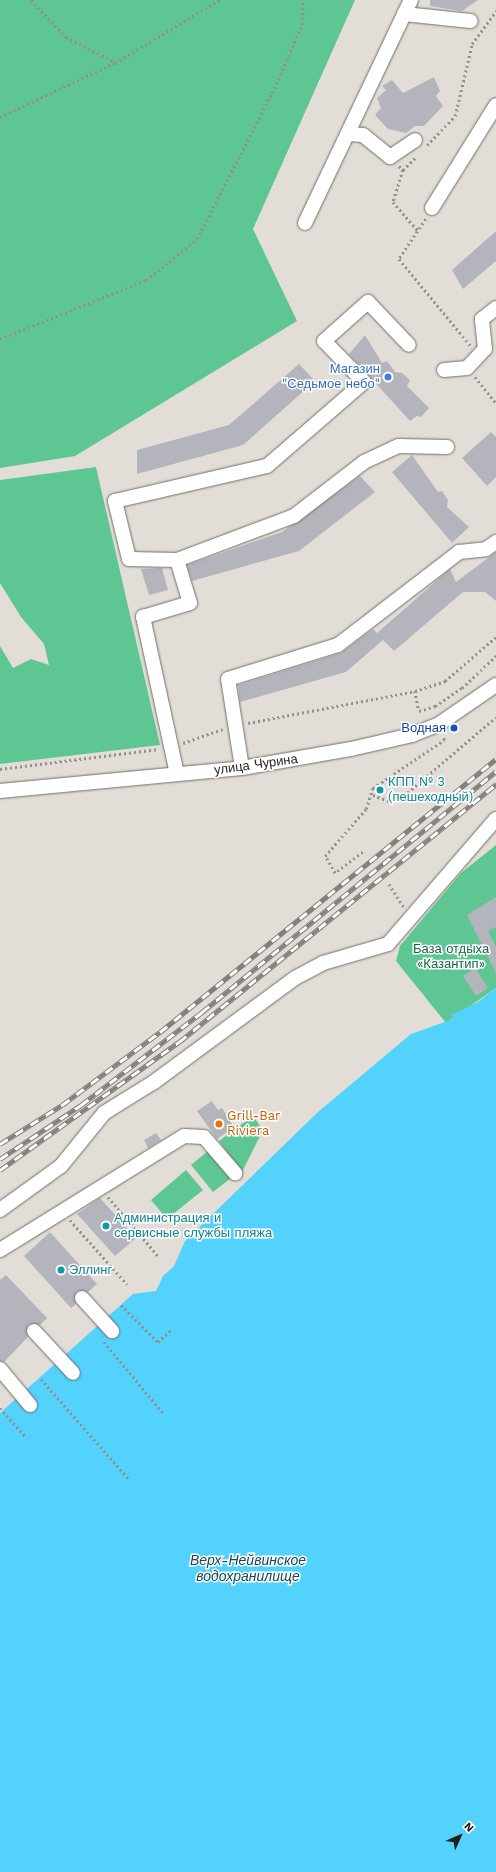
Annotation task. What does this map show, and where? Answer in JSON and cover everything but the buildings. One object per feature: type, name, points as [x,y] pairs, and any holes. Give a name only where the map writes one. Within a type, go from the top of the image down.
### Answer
[{"type":"street","points":[[305,223],[349,134],[411,0]]},
{"type":"street","points":[[404,14],[471,21]]},
{"type":"street","points":[[432,208],[496,105]]},
{"type":"street","points":[[349,134],[363,135],[390,158],[419,144]]},
{"type":"street","points":[[410,345],[368,302],[324,341],[364,382],[266,466],[115,501],[129,559],[177,560],[294,516],[364,462],[400,446],[447,447]]},
{"type":"street","points":[[444,370],[467,368],[485,349],[482,319],[496,308]]},
{"type":"street","points":[[242,768],[228,679],[338,645],[459,552],[486,549],[496,542]]},
{"type":"street","points":[[177,560],[190,603],[143,617],[177,774]]},
{"type":"street","name":"улица Чурина","points":[[0,791],[242,768],[398,739],[439,724],[496,685]]},
{"type":"street","points":[[0,1210],[61,1166],[104,1113],[154,1082],[295,978],[323,963],[379,950],[406,927],[467,849],[496,819]]},
{"type":"street","points":[[0,1250],[100,1187],[192,1134],[200,1135],[212,1144],[235,1173]]},
{"type":"street","points":[[82,1298],[106,1334]]},
{"type":"street","points":[[34,1331],[73,1373]]},
{"type":"street","points":[[0,1369],[30,1405]]},
{"type":"path","points":[[31,0],[66,37],[115,63]]},
{"type":"path","points":[[0,117],[115,63],[219,0]]},
{"type":"path","points":[[0,339],[146,280],[197,239],[302,25],[303,0]]},
{"type":"path","points":[[419,144],[454,116],[472,44],[496,11]]},
{"type":"path","points":[[418,231],[393,202],[403,170],[419,154]]},
{"type":"path","points":[[390,158],[403,170]]},
{"type":"path","points":[[432,208],[399,259],[479,356]]},
{"type":"path","points":[[485,390],[496,403]]},
{"type":"path","points":[[0,769],[171,747],[236,725],[415,691],[445,681],[496,637]]},
{"type":"path","points":[[415,691],[419,711],[435,706],[462,688],[496,656]]},
{"type":"path","points":[[363,852],[335,874],[325,856],[366,809],[377,784],[444,740],[435,706]]},
{"type":"path","points":[[373,795],[389,801],[400,799],[496,717]]},
{"type":"path","points":[[390,884],[403,902],[406,927]]},
{"type":"path","points":[[100,1187],[159,1257]]},
{"type":"path","points":[[62,1211],[127,1284]]},
{"type":"path","points":[[122,1305],[158,1342],[172,1329]]},
{"type":"path","points":[[106,1334],[164,1414]]},
{"type":"path","points":[[41,1379],[129,1479]]},
{"type":"path","points":[[0,1408],[27,1438]]},
{"type":"green space","points":[[0,0],[355,0],[253,229],[297,321],[75,456],[0,468]]},
{"type":"green space","points":[[96,467],[160,745],[0,764],[0,646],[13,668],[31,659],[49,665],[44,644],[21,617],[0,583],[0,480]]},
{"type":"green space","name":"База отдыха «Казантип»","points":[[496,845],[496,988],[446,1023],[396,961],[400,946],[461,873]]},
{"type":"green space","points":[[253,1116],[263,1130],[242,1172],[219,1141]]},
{"type":"green space","points":[[208,1151],[231,1178],[213,1192],[191,1165]]},
{"type":"green space","points":[[186,1170],[203,1190],[167,1219],[151,1200]]},
{"type":"water","name":"Верх-Нейвинское водохранилище","points":[[496,988],[496,1872],[0,1872],[0,1413],[133,1294],[156,1291],[163,1276],[174,1266],[185,1241],[318,1112],[411,1034],[453,1019],[451,1015],[478,1002]]},
{"type":"railway","points":[[0,1144],[62,1105],[160,1032],[496,759]]},
{"type":"railway","points":[[0,1159],[81,1105],[202,1012],[496,771]]},
{"type":"railway","points":[[0,1170],[179,1042],[496,784]]},
{"type":"place","name":"Магазин \"Седьмое небо\"","points":[[388,377]]},
{"type":"place","name":"Водная","points":[[454,728]]},
{"type":"place","name":"КПП № 3 (пешеходный)","points":[[380,790]]},
{"type":"place","name":"Grill-Bar Riviera","points":[[219,1124]]},
{"type":"place","name":"Администрация и сервисные службы пляжа","points":[[106,1226]]},
{"type":"place","name":"Эллинг","points":[[61,1270]]}]
